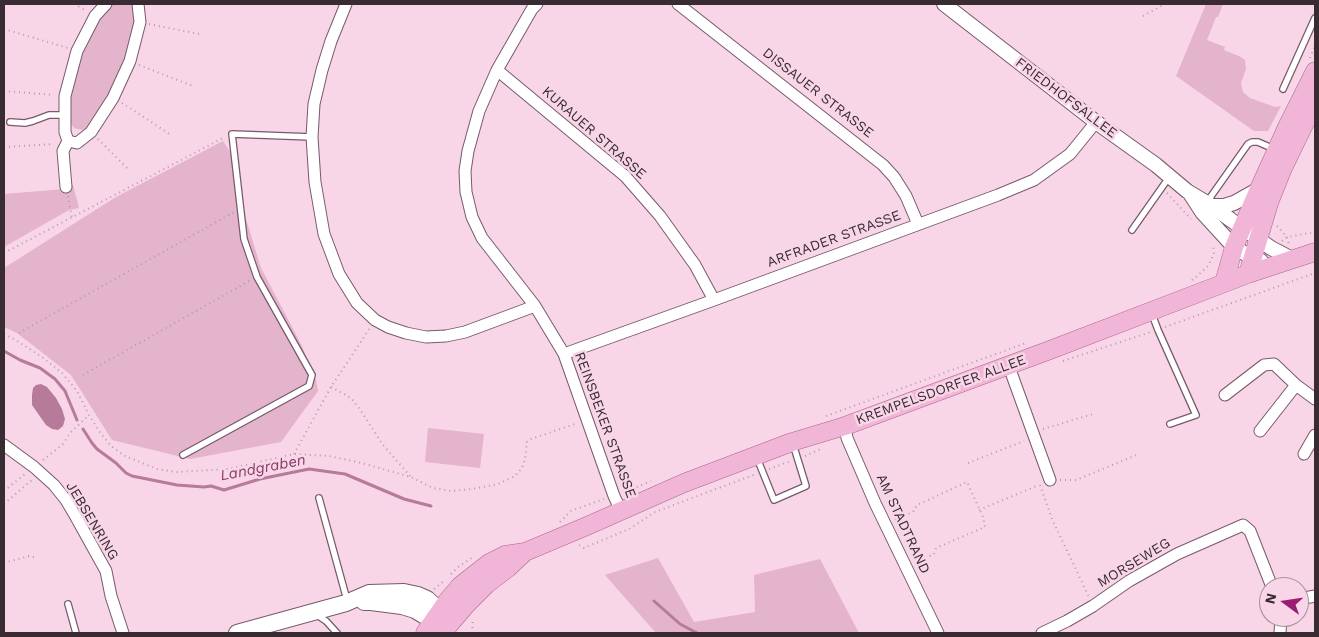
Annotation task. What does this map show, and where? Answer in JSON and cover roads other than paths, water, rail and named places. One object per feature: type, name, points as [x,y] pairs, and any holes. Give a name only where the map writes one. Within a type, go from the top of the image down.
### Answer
[{"type":"main road","points":[[1224,284],[1234,247],[1242,228],[1276,150],[1315,71]]},
{"type":"main road","points":[[1250,266],[1269,203],[1283,168],[1308,123],[1315,102]]},
{"type":"main road","name":"KREMPELSDORFER ALLEE","points":[[438,625],[448,600],[461,585],[489,563],[505,555],[525,552],[564,528],[618,504],[684,483],[760,464],[846,432],[1008,364],[1224,284],[1250,266],[1274,265],[1315,252]]},
{"type":"main road","points":[[236,633],[347,603],[371,602],[402,606],[415,610],[438,625]]},
{"type":"street","points":[[66,187],[63,151],[68,141],[65,132],[65,96],[77,51],[95,16],[106,4]]},
{"type":"street","points":[[68,141],[77,143],[91,132],[113,98],[130,62],[140,22],[138,4]]},
{"type":"street","points":[[346,4],[322,70],[314,104],[312,137],[315,182],[324,234],[338,274],[357,304],[375,320],[388,327],[426,337],[446,336],[474,329],[535,306]]},
{"type":"street","name":"REINSBEKER STRASSE","points":[[537,4],[532,9],[497,70],[479,111],[468,151],[465,171],[466,192],[472,217],[482,238],[535,306],[564,354],[586,420],[618,504]]},
{"type":"street","name":"DISSAUER STRASSE","points":[[678,4],[884,165],[906,196],[918,224]]},
{"type":"street","name":"FRIEDHOFSALLEE","points":[[944,4],[1096,122],[1170,176],[1187,191],[1210,204],[1242,228],[1292,259]]},
{"type":"street","name":"KURAUER STRASSE","points":[[497,70],[625,176],[666,224],[695,265],[714,300]]},
{"type":"street","name":"ARFRADER STRASSE","points":[[564,354],[1034,180],[1070,154],[1096,122]]},
{"type":"street","points":[[1210,204],[1224,206],[1234,204],[1259,189]]},
{"type":"street","name":"FRIEDHOFSALLEE","points":[[1187,191],[1202,212],[1250,266]]},
{"type":"street","points":[[1234,247],[1242,247],[1258,238]]},
{"type":"street","points":[[1008,364],[1050,480]]},
{"type":"street","points":[[1225,394],[1264,365],[1274,364],[1296,385],[1315,398]]},
{"type":"street","points":[[1260,431],[1296,385]]},
{"type":"street","name":"AM STADTRAND","points":[[846,432],[886,524],[938,633]]},
{"type":"street","points":[[1304,454],[1315,435]]},
{"type":"street","name":"JEBSENRING","points":[[4,445],[40,472],[66,500],[106,571],[122,633]]},
{"type":"street","name":"MORSEWEG","points":[[1042,633],[1093,606],[1129,581],[1176,554],[1244,525],[1250,531],[1268,577]]},
{"type":"lane","points":[[1283,89],[1315,18]]},
{"type":"lane","points":[[10,122],[33,122],[49,115],[64,115]]},
{"type":"lane","points":[[183,455],[309,386],[312,375],[258,276],[244,239],[232,134],[312,137]]},
{"type":"lane","points":[[1210,204],[1248,144],[1258,142],[1276,150]]},
{"type":"lane","points":[[1132,230],[1170,176]]},
{"type":"lane","points":[[1151,311],[1196,415],[1170,424]]},
{"type":"lane","points":[[760,464],[774,500],[806,486],[795,451]]},
{"type":"lane","points":[[319,498],[347,603]]},
{"type":"lane","points":[[68,604],[76,633]]},
{"type":"lane","points":[[314,612],[337,633]]},
{"type":"waterway","name":"Landgraben","points":[[4,351],[40,368],[55,379],[65,391],[77,420]]},
{"type":"waterway","name":"Landgraben","points":[[83,429],[97,449],[132,476],[177,485],[211,486],[224,490],[260,479],[309,469],[345,474],[404,499],[431,506]]},
{"type":"waterway","name":"Landgraben","points":[[654,601],[680,624],[697,633]]}]
